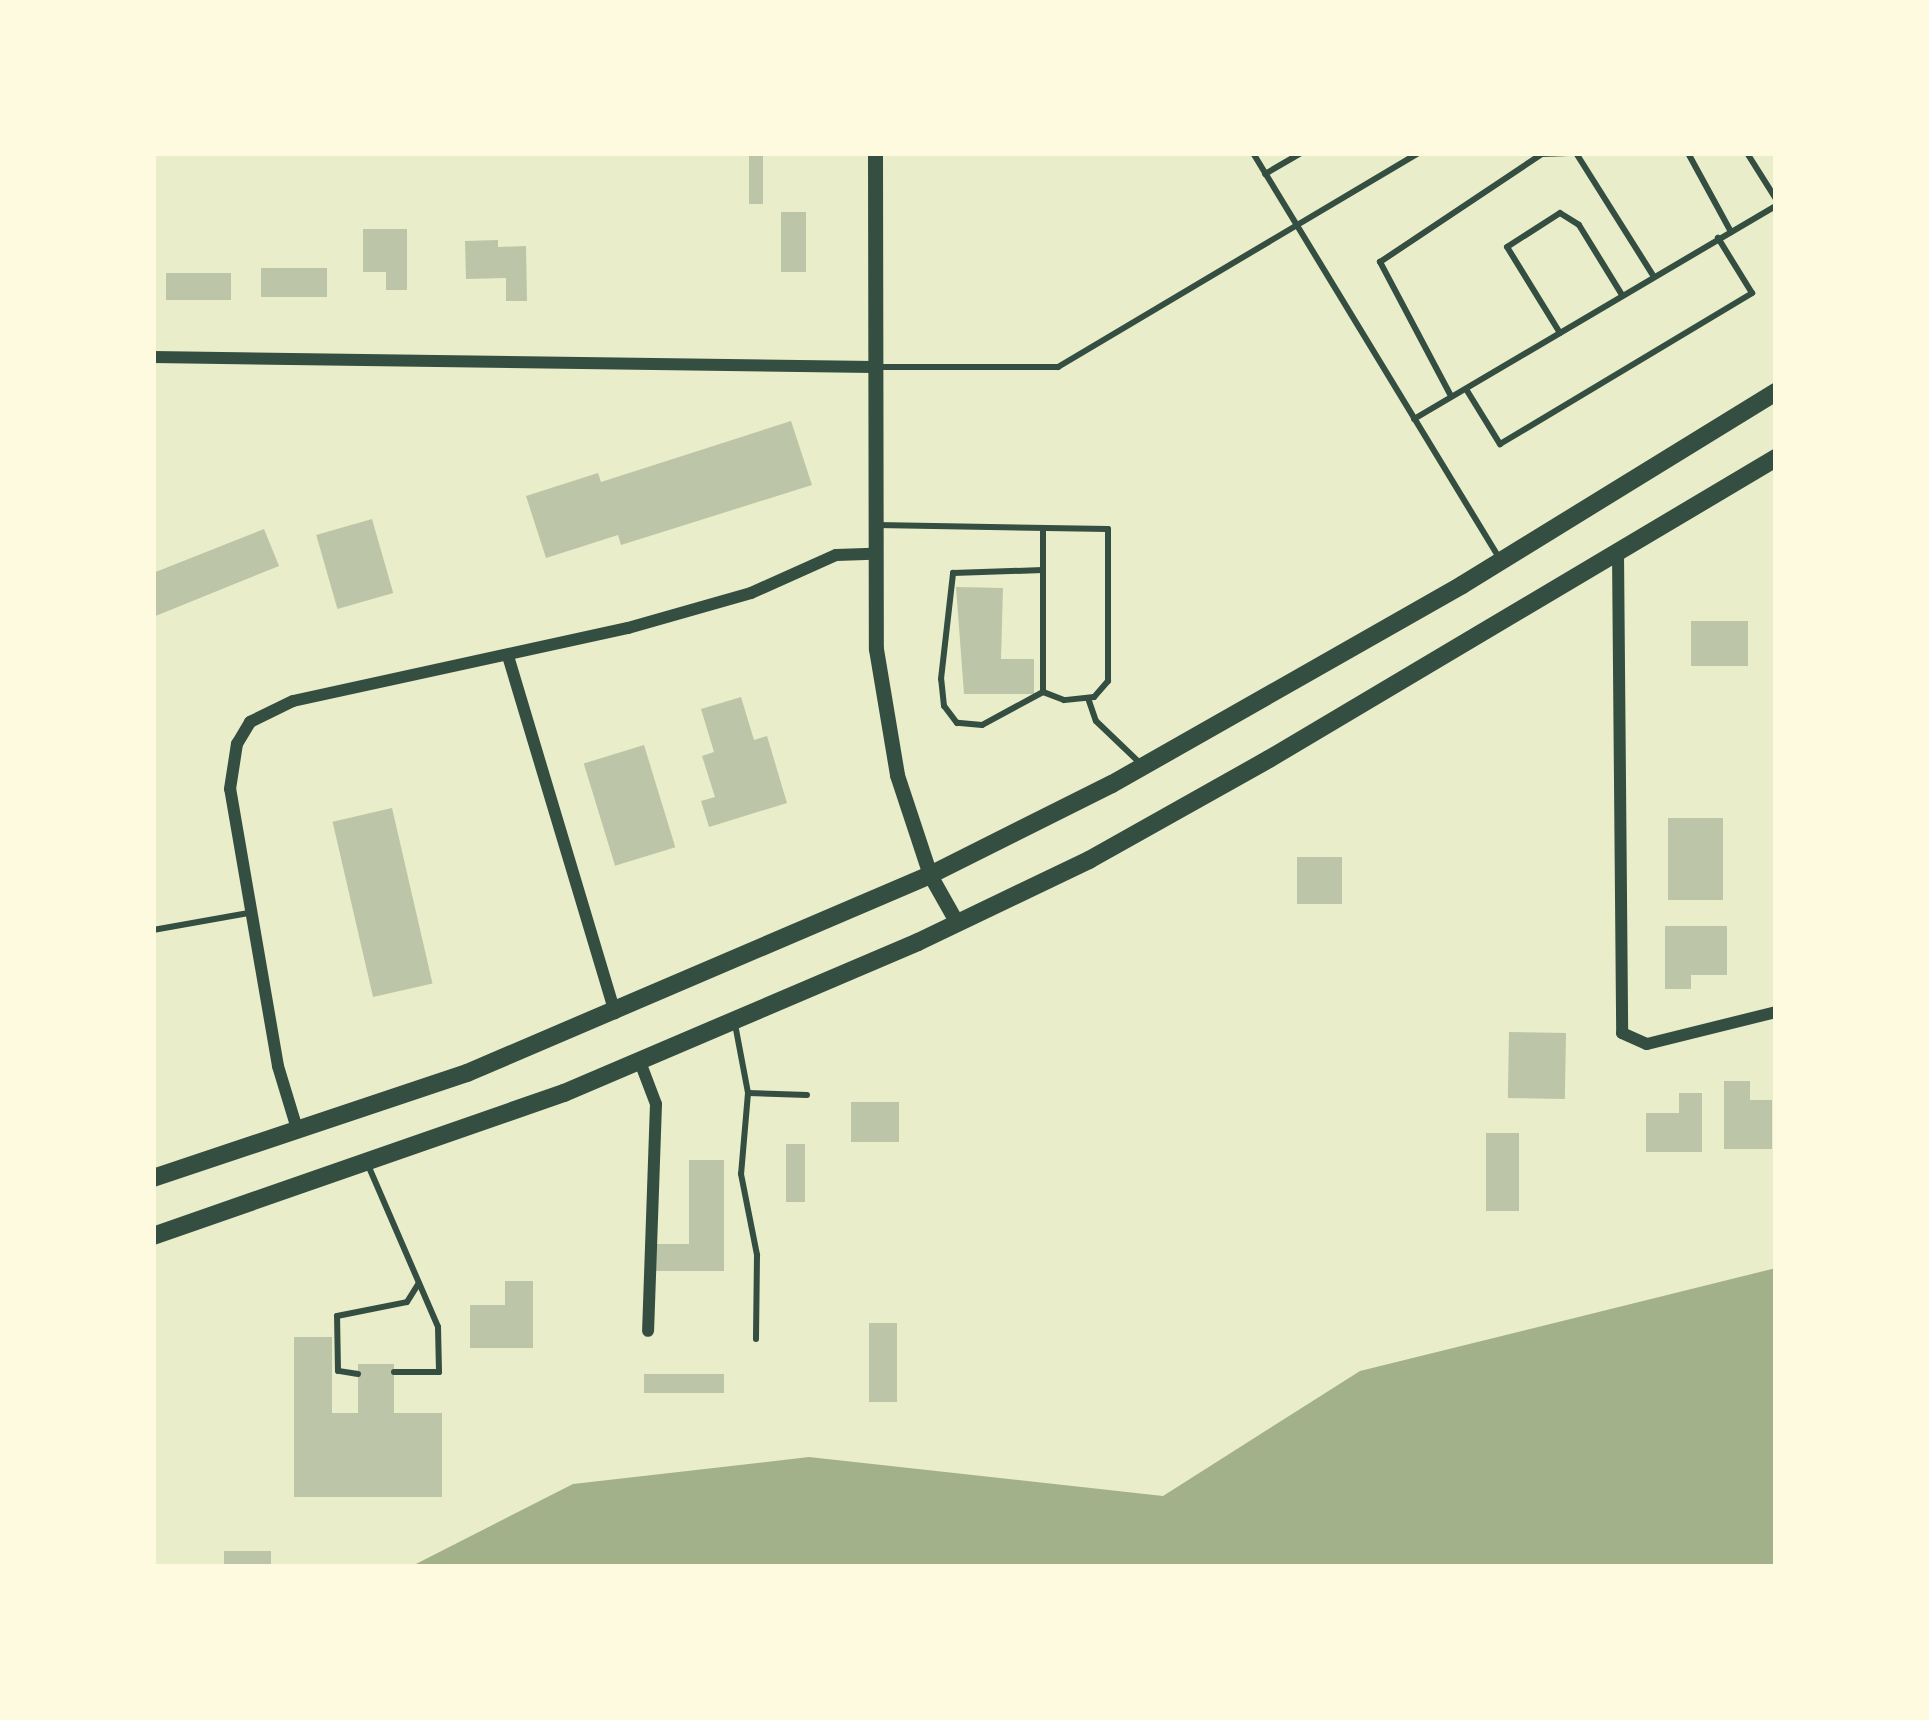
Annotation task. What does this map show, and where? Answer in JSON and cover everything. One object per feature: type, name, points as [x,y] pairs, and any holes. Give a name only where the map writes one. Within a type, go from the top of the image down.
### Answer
[{"type":"highway","points":[[153,1178],[299,1133],[615,1013],[930,874],[1144,766],[1501,561],[1776,392]]},
{"type":"highway","points":[[153,1236],[368,1165],[736,1024],[1089,860],[1776,458]]},
{"type":"street","points":[[875,153],[874,554],[884,725],[930,874],[957,923]]},
{"type":"street","points":[[153,357],[874,367]]},
{"type":"street","points":[[1618,553],[1622,1033],[1647,1044],[1776,1012]]},
{"type":"street","points":[[299,1133],[230,789],[237,744],[250,722],[293,701],[508,656],[751,593],[836,555],[874,554]]},
{"type":"street","points":[[508,656],[615,1013]]},
{"type":"street","points":[[640,1062],[656,1104],[648,1331]]},
{"type":"lane","points":[[1253,153],[1501,561]]},
{"type":"lane","points":[[1265,174],[1301,153]]},
{"type":"lane","points":[[874,367],[1058,367],[1419,153]]},
{"type":"lane","points":[[1452,397],[1380,262],[1542,154],[1576,153],[1654,277]]},
{"type":"lane","points":[[1688,153],[1731,232]]},
{"type":"lane","points":[[1414,419],[1776,203],[1747,153]]},
{"type":"lane","points":[[1560,333],[1507,247],[1560,213],[1579,225],[1622,296]]},
{"type":"lane","points":[[1466,388],[1500,444],[1752,293],[1718,238]]},
{"type":"lane","points":[[874,525],[1108,529],[1108,681],[1088,698],[1043,692],[982,725],[957,723],[944,706],[941,680],[953,573],[1043,569]]},
{"type":"lane","points":[[1043,528],[1043,692]]},
{"type":"lane","points":[[1088,698],[1096,722],[1144,766]]},
{"type":"lane","points":[[153,930],[252,912]]},
{"type":"lane","points":[[736,1024],[748,1093],[741,1174],[757,1255],[756,1339]]},
{"type":"lane","points":[[748,1093],[806,1095]]},
{"type":"lane","points":[[368,1165],[438,1328],[439,1372],[394,1372]]},
{"type":"lane","points":[[358,1373],[338,1371],[337,1316],[407,1302],[421,1280]]},
{"type":"shaded area","points":[[1776,1268],[1776,1567],[410,1567],[573,1484],[809,1457],[1163,1496],[1360,1371]]},
{"type":"building","points":[[749,156],[763,156],[763,204],[749,204]]},
{"type":"building","points":[[781,212],[806,212],[806,272],[781,272]]},
{"type":"building","points":[[363,229],[407,229],[407,290],[386,290],[386,272],[363,272]]},
{"type":"building","points":[[498,240],[498,247],[526,246],[527,301],[506,301],[506,278],[466,279],[465,241]]},
{"type":"building","points":[[261,268],[327,268],[327,297],[261,297]]},
{"type":"building","points":[[166,273],[231,273],[231,300],[166,300]]},
{"type":"building","points":[[791,421],[812,485],[621,545],[618,535],[546,558],[526,496],[598,473],[601,482]]},
{"type":"building","points":[[372,519],[393,593],[337,609],[316,535]]},
{"type":"building","points":[[264,529],[279,566],[153,617],[153,573]]},
{"type":"building","points":[[956,587],[1003,588],[1001,659],[1034,659],[1034,694],[964,694]]},
{"type":"building","points":[[1691,621],[1748,621],[1748,666],[1691,666]]},
{"type":"building","points":[[741,697],[754,740],[767,736],[787,803],[709,827],[701,801],[715,797],[702,756],[714,752],[701,709]]},
{"type":"building","points":[[644,745],[675,847],[615,866],[584,763]]},
{"type":"building","points":[[392,808],[432,983],[373,997],[333,822]]},
{"type":"building","points":[[1668,818],[1723,818],[1723,900],[1668,900]]},
{"type":"building","points":[[1297,857],[1342,857],[1342,904],[1297,904]]},
{"type":"building","points":[[1665,926],[1727,926],[1727,975],[1691,975],[1691,989],[1665,989]]},
{"type":"building","points":[[1509,1032],[1566,1033],[1565,1099],[1508,1098]]},
{"type":"building","points":[[1724,1081],[1750,1081],[1750,1100],[1772,1100],[1772,1149],[1724,1149]]},
{"type":"building","points":[[1679,1093],[1702,1093],[1702,1152],[1646,1152],[1646,1113],[1679,1113]]},
{"type":"building","points":[[851,1102],[899,1102],[899,1142],[851,1142]]},
{"type":"building","points":[[1486,1133],[1519,1133],[1519,1211],[1486,1211]]},
{"type":"building","points":[[786,1144],[805,1144],[805,1202],[786,1202]]},
{"type":"building","points":[[689,1160],[724,1160],[724,1271],[656,1271],[656,1244],[689,1244]]},
{"type":"building","points":[[505,1281],[533,1281],[533,1348],[470,1348],[470,1305],[505,1305]]},
{"type":"building","points":[[869,1323],[897,1323],[897,1402],[869,1402]]},
{"type":"building","points":[[294,1337],[332,1337],[332,1413],[358,1413],[358,1364],[394,1364],[394,1413],[442,1413],[442,1497],[294,1497]]},
{"type":"building","points":[[644,1374],[724,1374],[724,1393],[644,1393]]},
{"type":"building","points":[[224,1551],[271,1551],[271,1567],[224,1567]]}]
